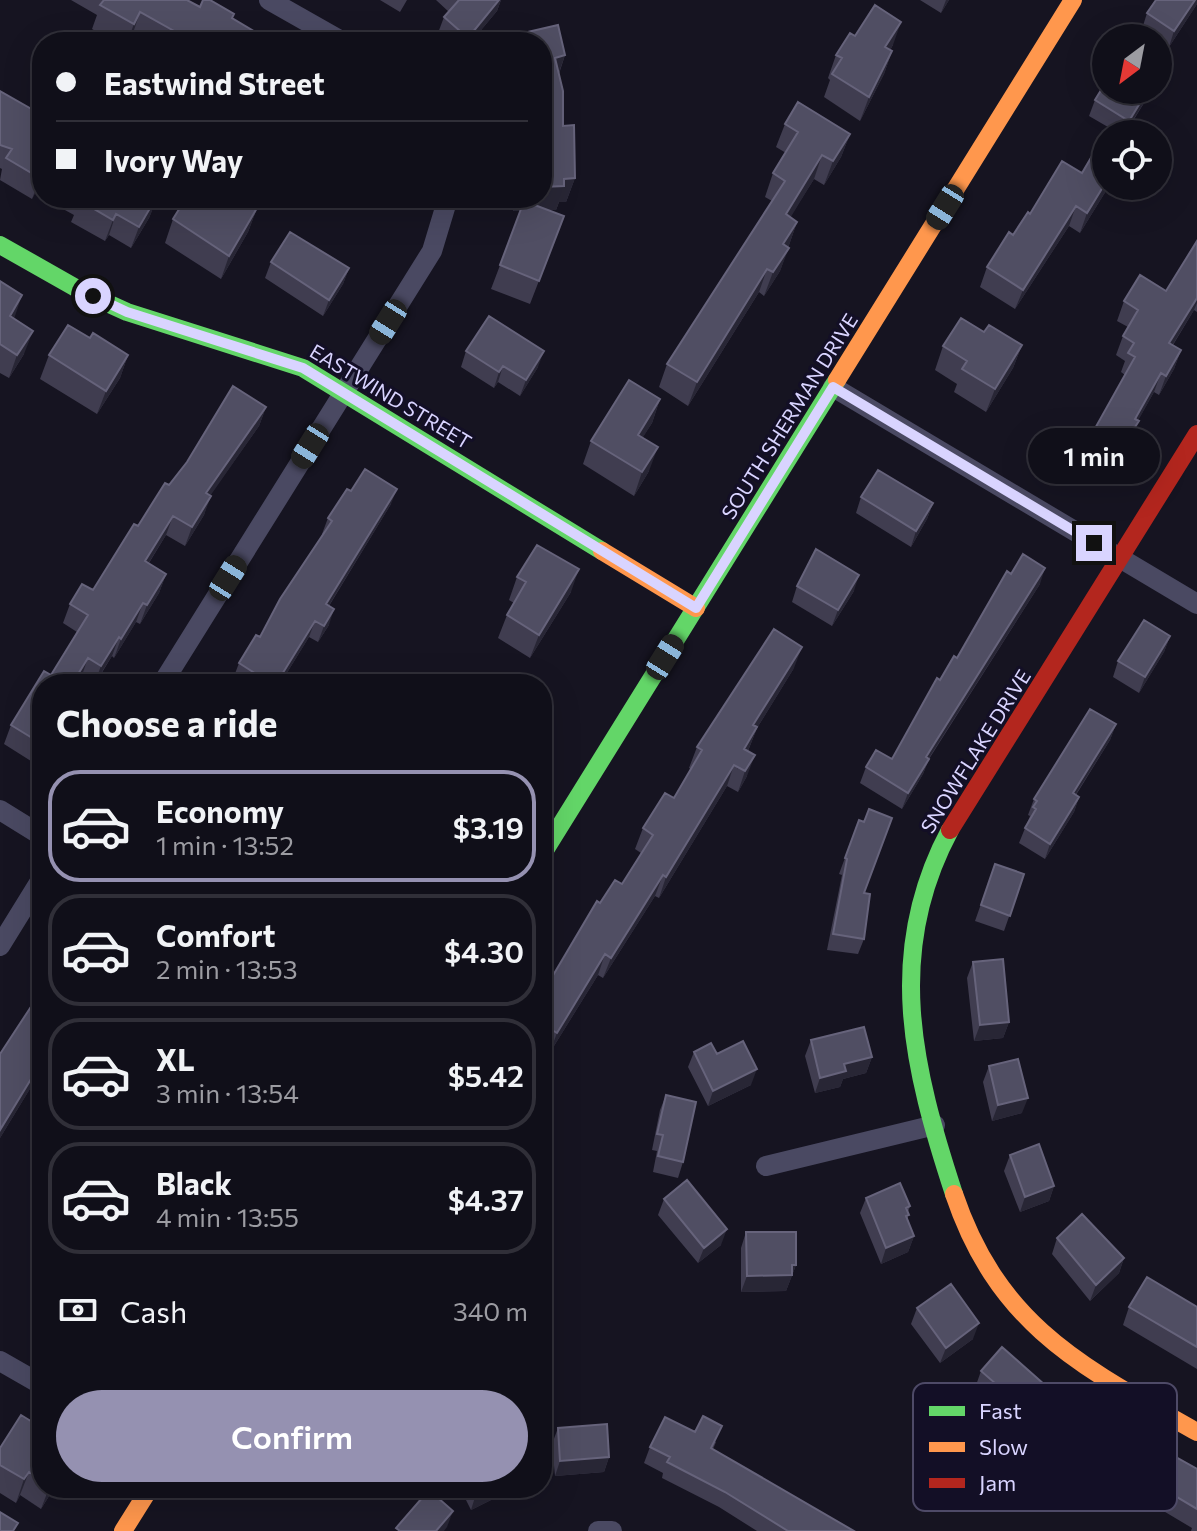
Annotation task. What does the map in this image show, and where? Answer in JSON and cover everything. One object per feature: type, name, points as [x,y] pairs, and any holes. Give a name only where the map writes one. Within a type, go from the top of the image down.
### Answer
[{"type":"street","points":[[269,0],[325,32]]},
{"type":"street","name":"SOUTH SHERMAN DRIVE","points":[[552,839],[1073,0]]},
{"type":"street","points":[[168,674],[432,251],[445,208]]},
{"type":"street","name":"EASTWIND STREET","points":[[0,245],[108,304],[290,362],[696,608]]},
{"type":"street","points":[[833,387],[1197,604]]},
{"type":"street","name":"SNOWFLAKE DRIVE","points":[[1115,1383],[1066,1354],[1015,1308],[988,1271],[960,1217],[915,1045],[910,998],[910,953],[921,895],[949,832],[1197,434]]},
{"type":"street","points":[[0,810],[32,830]]},
{"type":"street","points":[[0,946],[32,894]]},
{"type":"street","points":[[766,1166],[935,1125]]},
{"type":"street","points":[[0,1361],[32,1379]]},
{"type":"street","name":"SNOWFLAKE DRIVE","points":[[1177,1420],[1197,1432]]},
{"type":"street","points":[[123,1531],[144,1498]]},
{"type":"street","points":[[579,1531],[590,1531]]},
{"type":"street","points":[[598,1531],[612,1531]]},
{"type":"building","points":[[104,0],[187,0],[200,7],[203,0],[210,0],[234,14],[232,18],[255,32],[176,32],[140,12],[134,24],[100,5]]},
{"type":"building","points":[[459,0],[499,0],[473,32],[461,32],[444,17]]},
{"type":"building","points":[[1156,0],[1195,0],[1174,31],[1172,24],[1164,24],[1147,13]]},
{"type":"building","points":[[875,5],[901,22],[885,47],[892,51],[869,97],[832,74],[842,58],[836,55],[850,33],[855,36]]},
{"type":"building","points":[[558,25],[565,55],[555,58],[563,91],[563,126],[574,125],[575,178],[564,179],[564,186],[552,187],[552,32],[528,32]]},
{"type":"building","points":[[0,91],[32,109],[32,173],[6,158],[12,149],[0,145]]},
{"type":"building","points":[[798,102],[850,134],[833,161],[822,155],[786,214],[797,222],[783,244],[789,248],[773,272],[767,269],[697,382],[667,364],[785,181],[773,173],[798,132],[785,124]]},
{"type":"building","points":[[1101,104],[1139,104],[1127,120]]},
{"type":"building","points":[[1092,156],[1092,200],[1095,200],[1087,213],[1076,206],[1023,290],[987,267],[1009,232],[1013,235],[1028,212],[1030,214],[1062,161],[1082,173]]},
{"type":"building","points":[[93,208],[150,208],[139,227],[116,214],[113,220]]},
{"type":"building","points":[[180,208],[257,208],[229,256],[173,219]]},
{"type":"building","points":[[521,208],[543,208],[564,216],[539,281],[500,265]]},
{"type":"building","points":[[290,232],[349,268],[329,300],[271,262]]},
{"type":"building","points":[[1197,241],[1197,298],[1169,343],[1181,350],[1166,376],[1161,373],[1135,419],[1139,421],[1111,463],[1084,448],[1135,357],[1128,353],[1134,343],[1123,336],[1138,310],[1124,301],[1140,275],[1166,291]]},
{"type":"building","points":[[0,281],[22,295],[10,316],[33,331],[17,355],[0,344]]},
{"type":"building","points":[[489,316],[544,351],[526,380],[503,366],[499,372],[466,351]]},
{"type":"building","points":[[961,318],[984,332],[989,325],[1022,345],[995,389],[962,369],[967,361],[943,346]]},
{"type":"building","points":[[68,325],[90,338],[93,333],[128,355],[106,391],[49,355]]},
{"type":"building","points":[[629,380],[660,399],[638,435],[658,447],[642,472],[591,441]]},
{"type":"building","points":[[233,386],[266,407],[206,493],[211,496],[192,527],[173,516],[145,561],[166,574],[101,666],[88,658],[78,674],[52,674],[88,615],[70,604],[82,584],[93,590],[134,524],[138,526],[165,483],[169,485],[187,462]]},
{"type":"building","points":[[365,469],[397,489],[326,604],[334,609],[324,626],[315,621],[282,674],[256,674],[239,663],[256,635],[260,637],[280,599],[332,521],[328,518],[347,489],[351,491]]},
{"type":"building","points":[[878,470],[933,503],[916,531],[861,497]]},
{"type":"building","points":[[537,545],[579,569],[539,635],[507,615],[526,582],[517,577]]},
{"type":"building","points":[[816,549],[859,575],[838,610],[797,586]]},
{"type":"building","points":[[1023,554],[1045,568],[926,757],[929,759],[908,793],[866,767],[876,750],[892,759],[937,678],[940,680],[954,656],[957,658],[1007,571],[1011,574]]},
{"type":"building","points":[[1144,620],[1170,636],[1145,677],[1118,661]]},
{"type":"building","points":[[774,629],[802,647],[753,725],[757,727],[744,749],[755,755],[745,771],[734,765],[666,877],[663,875],[611,958],[605,954],[557,1033],[552,1030],[552,977],[597,901],[600,903],[615,880],[622,884],[653,835],[643,828],[665,793],[674,798],[702,750],[697,747]]},
{"type":"building","points":[[32,691],[32,738],[11,725]]},
{"type":"building","points":[[1090,709],[1116,724],[1073,793],[1079,797],[1050,844],[1025,828],[1036,809],[1033,807],[1037,801],[1034,799]]},
{"type":"building","points":[[869,809],[892,818],[864,893],[870,894],[864,939],[833,934],[845,858],[859,820],[864,822]]},
{"type":"building","points":[[995,864],[1024,874],[1010,916],[981,905]]},
{"type":"building","points":[[1003,959],[1009,1022],[980,1025],[973,962]]},
{"type":"building","points":[[32,1005],[32,1077],[0,1130],[0,1054]]},
{"type":"building","points":[[864,1027],[872,1057],[844,1064],[846,1071],[820,1078],[811,1040]]},
{"type":"building","points":[[743,1041],[757,1069],[713,1091],[694,1052],[711,1043],[717,1054]]},
{"type":"building","points":[[1018,1059],[1028,1098],[998,1105],[989,1066]]},
{"type":"building","points":[[666,1095],[696,1102],[683,1162],[658,1156],[663,1135],[657,1134]]},
{"type":"building","points":[[1039,1144],[1054,1186],[1025,1197],[1010,1155]]},
{"type":"building","points":[[687,1180],[727,1229],[704,1248],[664,1199]]},
{"type":"building","points":[[900,1183],[910,1206],[906,1208],[909,1215],[906,1216],[914,1236],[886,1248],[866,1198]]},
{"type":"building","points":[[1082,1214],[1124,1258],[1096,1285],[1057,1238]]},
{"type":"building","points":[[746,1232],[796,1232],[796,1265],[792,1265],[792,1275],[747,1276]]},
{"type":"building","points":[[1147,1277],[1197,1307],[1197,1347],[1129,1307]]},
{"type":"building","points":[[951,1284],[979,1323],[946,1348],[917,1308]]},
{"type":"building","points":[[1002,1347],[1043,1383],[995,1383],[981,1371]]},
{"type":"building","points":[[21,1415],[32,1422],[32,1474],[29,1472],[24,1479],[0,1465],[0,1448]]},
{"type":"building","points":[[703,1416],[722,1426],[711,1448],[854,1531],[788,1531],[725,1492],[667,1462],[670,1457],[650,1447],[665,1417],[695,1432]]},
{"type":"building","points":[[607,1424],[609,1457],[560,1461],[558,1428]]},
{"type":"building","points":[[1177,1458],[1197,1469],[1197,1509],[1177,1497]]},
{"type":"building","points":[[422,1498],[438,1498],[453,1511],[436,1531],[400,1531],[396,1528]]},
{"type":"building","points":[[0,1512],[18,1523],[13,1531],[0,1531]]},
{"type":"traffic: fast","points":[[0,245],[83,292],[127,312],[303,368],[602,551]]},
{"type":"traffic: fast","points":[[552,839],[837,380]]},
{"type":"traffic: fast","points":[[950,830],[930,876],[917,921],[911,966],[917,1056],[939,1148],[954,1194]]},
{"type":"traffic: slow","points":[[837,380],[1073,0]]},
{"type":"traffic: slow","points":[[602,551],[696,608]]},
{"type":"traffic: slow","points":[[954,1194],[973,1240],[995,1278],[1021,1311],[1050,1338],[1112,1383]]},
{"type":"traffic: slow","points":[[1177,1420],[1197,1432]]},
{"type":"traffic: slow","points":[[123,1531],[144,1498]]},
{"type":"traffic: jam","points":[[950,830],[1197,434]]},
{"type":"route","points":[[93,296],[127,312],[303,368],[696,608],[833,387],[1094,543]]}]
